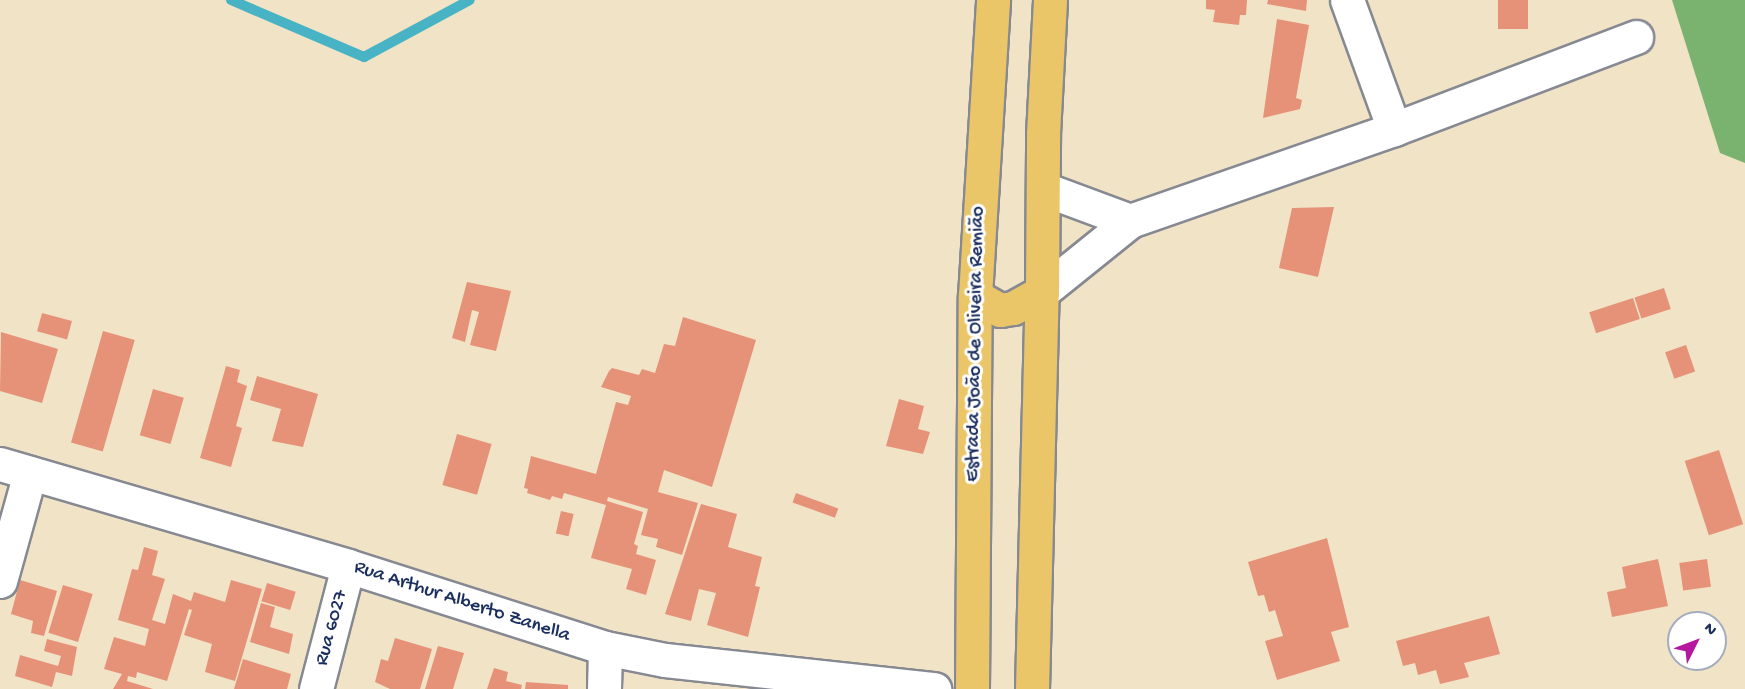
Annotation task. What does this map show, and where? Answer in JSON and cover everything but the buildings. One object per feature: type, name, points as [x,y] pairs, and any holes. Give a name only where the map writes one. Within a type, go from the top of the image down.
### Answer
[{"type":"main road","name":"Estrada João de Oliveira Remião","points":[[972,689],[975,296],[993,0]]},
{"type":"main road","points":[[1032,689],[1044,189],[1042,134],[1050,0]]},
{"type":"main road","points":[[975,296],[1000,310],[1013,308],[1042,292]]},
{"type":"street","points":[[1347,0],[1394,129]]},
{"type":"street","points":[[1042,292],[1130,221],[1394,129],[1636,37]]},
{"type":"street","points":[[1044,189],[1130,221]]},
{"type":"street","points":[[0,581],[15,468]]},
{"type":"street","name":"Rua Arthur Alberto Zanella","points":[[15,468],[348,566],[605,648],[665,660],[934,689]]},
{"type":"street","name":"Rua 6027","points":[[316,689],[348,566]]},
{"type":"street","points":[[604,689],[605,648]]},
{"type":"green space","points":[[1672,0],[1745,0],[1745,163],[1720,153]]},
{"type":"waterway","points":[[231,0],[364,57],[470,0]]}]
